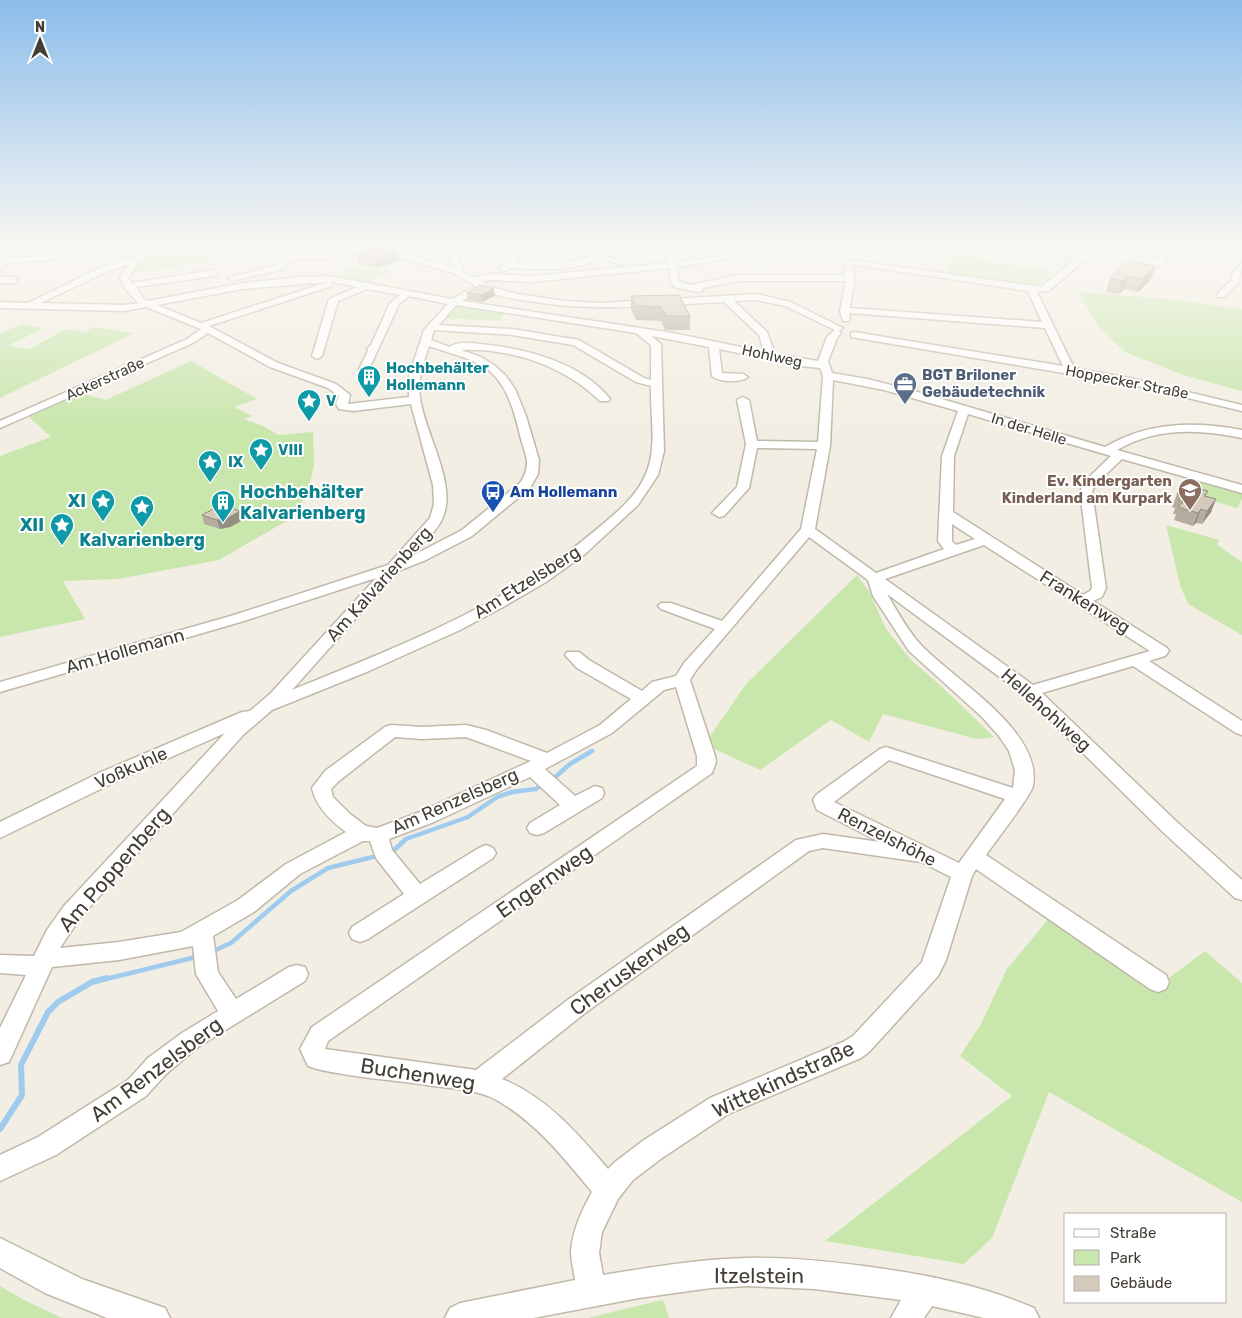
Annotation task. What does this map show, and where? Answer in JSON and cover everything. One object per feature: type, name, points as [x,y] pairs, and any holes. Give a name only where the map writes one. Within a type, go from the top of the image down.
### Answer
[{"type":"street","points":[[0,317],[26,307]]},
{"type":"street","name":"Hohlweg","points":[[74,307],[130,307]]},
{"type":"street","points":[[155,307],[204,327],[274,365],[340,390],[345,395],[342,405],[345,408],[415,400]]},
{"type":"street","points":[[204,327],[265,307]]},
{"type":"street","points":[[317,356],[324,326],[331,307]]},
{"type":"street","points":[[364,369],[393,307]]},
{"type":"street","name":"Am Kalvarienberg","points":[[265,709],[394,568],[436,519],[441,504],[439,485],[415,400],[414,376],[425,341],[432,327],[450,307]]},
{"type":"street","name":"Hohlweg","points":[[484,307],[638,330],[714,344],[801,363],[825,371]]},
{"type":"street","points":[[734,307],[765,336],[768,348],[763,355]]},
{"type":"street","points":[[794,307],[844,327],[1047,325]]},
{"type":"street","points":[[682,680],[690,667],[808,530],[824,446],[825,371],[822,361],[844,327],[846,307]]},
{"type":"street","points":[[1039,307],[1070,370]]},
{"type":"street","name":"Ackerstraße","points":[[0,425],[190,341],[204,327]]},
{"type":"street","points":[[432,327],[512,332],[576,342],[640,380],[656,384]]},
{"type":"street","name":"Hoppecker Straße","points":[[844,327],[892,340],[1175,390],[1242,408]]},
{"type":"street","name":"Am Etzelsberg","points":[[265,709],[389,656],[496,604],[543,576],[607,529],[632,505],[654,469],[658,448],[656,344],[638,330]]},
{"type":"street","name":"Am Hollemann","points":[[0,687],[238,618],[394,568],[467,533],[525,485],[534,468],[533,460],[511,389],[498,372],[485,364],[425,341]]},
{"type":"street","points":[[714,344],[717,376],[743,377]]},
{"type":"street","points":[[445,349],[475,347],[529,357],[583,380],[604,399]]},
{"type":"street","name":"In der Helle","points":[[825,371],[1111,454],[1242,489]]},
{"type":"street","points":[[719,514],[742,490],[752,444],[743,400]]},
{"type":"street","points":[[953,551],[945,541],[948,456],[964,410]]},
{"type":"street","points":[[1083,600],[1097,594],[1099,588],[1086,490],[1111,454],[1131,437],[1159,431],[1195,429],[1242,434]]},
{"type":"street","points":[[752,444],[824,446]]},
{"type":"street","name":"Frankenweg","points":[[946,514],[1161,650],[1160,653],[1137,661],[1030,691]]},
{"type":"street","name":"Hellehohlweg","points":[[808,530],[1030,691],[1171,828],[1242,892]]},
{"type":"street","points":[[875,578],[987,539]]},
{"type":"street","name":"Wittekindstraße","points":[[591,1291],[586,1262],[586,1243],[594,1215],[608,1190],[636,1161],[719,1106],[840,1056],[861,1044],[930,969],[935,960],[968,866],[1018,796],[1025,781],[1024,767],[1015,746],[991,715],[913,646],[879,594],[875,578]]},
{"type":"street","points":[[666,606],[724,627]]},
{"type":"street","points":[[573,655],[583,664],[642,698]]},
{"type":"street","points":[[1137,661],[1242,729]]},
{"type":"street","name":"Am Renzelsberg","points":[[0,964],[43,962],[169,944],[202,932],[246,906],[293,869],[370,834],[427,817],[539,764],[606,729],[658,686],[682,680]]},
{"type":"street","name":"Engernweg","points":[[312,1049],[314,1040],[320,1034],[705,768],[706,756],[682,680]]},
{"type":"street","name":"Voßkuhle","points":[[0,831],[106,778],[265,709]]},
{"type":"street","name":"Am Poppenberg","points":[[0,1054],[55,936],[72,912],[237,731],[265,709]]},
{"type":"street","points":[[370,834],[341,818],[324,797],[321,788],[332,776],[391,731],[422,733],[466,731],[480,734],[539,764]]},
{"type":"street","name":"Renzelshöhe","points":[[1018,796],[886,753],[823,800],[824,805],[922,855],[968,866],[1158,982]]},
{"type":"street","name":"Am Renzelsberg","points":[[539,764],[572,805]]},
{"type":"street","points":[[537,828],[572,805],[595,793]]},
{"type":"street","name":"Am Renzelsberg","points":[[370,834],[418,896]]},
{"type":"street","name":"Cheruskerweg","points":[[480,1082],[577,1006],[803,845],[823,841],[922,855]]},
{"type":"street","points":[[360,933],[486,853]]},
{"type":"street","name":"Am Renzelsberg","points":[[202,932],[207,974],[232,1013]]},
{"type":"street","name":"Am Renzelsberg","points":[[0,1168],[47,1146],[137,1088],[157,1066],[173,1053],[232,1013],[297,974]]},
{"type":"street","name":"Buchenweg","points":[[312,1049],[317,1058],[480,1082],[508,1093],[543,1118],[560,1133],[608,1190]]},
{"type":"street","points":[[0,1252],[54,1282],[87,1296],[155,1318]]},
{"type":"street","name":"Itzelstein","points":[[591,1291],[682,1277],[748,1272],[820,1276],[926,1289],[988,1305],[1024,1318]]},
{"type":"street","points":[[906,1318],[926,1289]]},
{"type":"street","points":[[460,1318],[591,1291]]},
{"type":"green space","points":[[454,307],[505,312],[501,321],[445,318]]},
{"type":"green space","points":[[1087,307],[1223,307],[1242,309],[1242,391],[1183,375],[1125,352],[1099,327]]},
{"type":"green space","points":[[22,324],[43,328],[8,346],[30,349],[66,329],[85,332],[93,327],[134,333],[0,398],[0,333]]},
{"type":"green space","points":[[191,361],[257,399],[234,407],[252,416],[244,419],[265,427],[278,435],[313,432],[314,465],[308,491],[295,516],[219,560],[118,579],[63,581],[85,619],[0,637],[0,456],[51,437],[28,416],[80,393],[106,400]]},
{"type":"green space","points":[[1196,481],[1242,493],[1242,499],[1237,508],[1182,492]]},
{"type":"green space","points":[[1166,525],[1219,540],[1217,545],[1242,562],[1242,635],[1188,604],[1180,585]]},
{"type":"green space","points":[[857,575],[870,593],[886,629],[910,659],[994,737],[977,739],[883,714],[869,742],[831,720],[760,770],[712,748],[709,738],[746,684]]},
{"type":"green space","points":[[1051,916],[1157,987],[1205,951],[1242,983],[1242,1202],[1049,1092],[992,1238],[964,1264],[825,1241],[1012,1096],[960,1056],[981,1024],[1007,969]]},
{"type":"green space","points":[[0,1286],[24,1300],[62,1318],[0,1318]]},
{"type":"green space","points":[[662,1300],[669,1318],[588,1318]]},
{"type":"building","points":[[649,307],[685,307],[690,316],[666,316],[661,307]]},
{"type":"building","points":[[1185,485],[1208,491],[1204,496],[1216,499],[1207,511],[1201,509],[1198,513],[1178,507],[1183,502],[1178,500],[1182,496],[1177,494]]},
{"type":"building","points":[[225,506],[240,511],[228,518],[217,520],[202,515],[215,508]]},
{"type":"waterway","points":[[552,780],[570,764],[592,751]]},
{"type":"waterway","points":[[391,853],[406,839],[468,817],[497,797],[512,792],[536,789],[542,785]]},
{"type":"waterway","points":[[213,951],[231,943],[291,891],[328,868],[377,856]]},
{"type":"waterway","points":[[102,980],[196,957]]},
{"type":"waterway","points":[[0,1129],[22,1095],[21,1065],[48,1012],[58,1002],[92,982],[107,978]]},
{"type":"place","name":"Hochbehälter Hollemann","points":[[369,398]]},
{"type":"place","name":"BGT Briloner Gebäudetechnik","points":[[905,405]]},
{"type":"place","name":"V","points":[[309,422]]},
{"type":"place","name":"VIII","points":[[261,471]]},
{"type":"place","name":"IX","points":[[210,483]]},
{"type":"place","name":"Ev. Kindergarten Kinderland am Kurpark","points":[[1190,511]]},
{"type":"place","name":"Am Hollemann","points":[[493,513]]},
{"type":"place","name":"XI","points":[[103,522]]},
{"type":"place","name":"Hochbehälter Kalvarienberg","points":[[223,523]]},
{"type":"place","name":"Kalvarienberg","points":[[142,528]]},
{"type":"place","name":"XII","points":[[62,546]]}]
